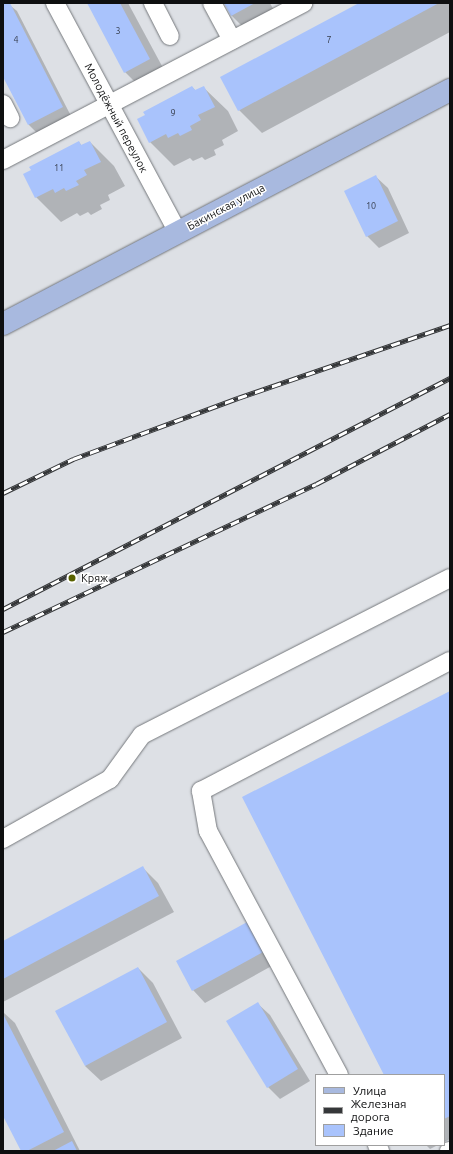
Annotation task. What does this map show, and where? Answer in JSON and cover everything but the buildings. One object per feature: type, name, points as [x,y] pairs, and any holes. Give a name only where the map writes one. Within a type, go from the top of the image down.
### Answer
[{"type":"main road","name":"Бакинская улица","points":[[3,324],[450,90]]},
{"type":"street","name":"Молодёжный переулок","points":[[54,3],[178,232]]},
{"type":"street","points":[[153,3],[170,36]]},
{"type":"street","points":[[212,3],[232,40]]},
{"type":"street","points":[[3,160],[303,3]]},
{"type":"street","points":[[3,839],[110,779],[142,736],[450,578]]},
{"type":"street","points":[[338,1074],[208,831],[201,791],[450,661]]},
{"type":"railway","points":[[3,493],[73,459],[238,398],[450,325]]},
{"type":"railway","points":[[3,609],[450,378]]},
{"type":"railway","points":[[3,632],[316,484],[450,414]]},
{"type":"place","name":"Кряж","points":[[72,578]]}]
